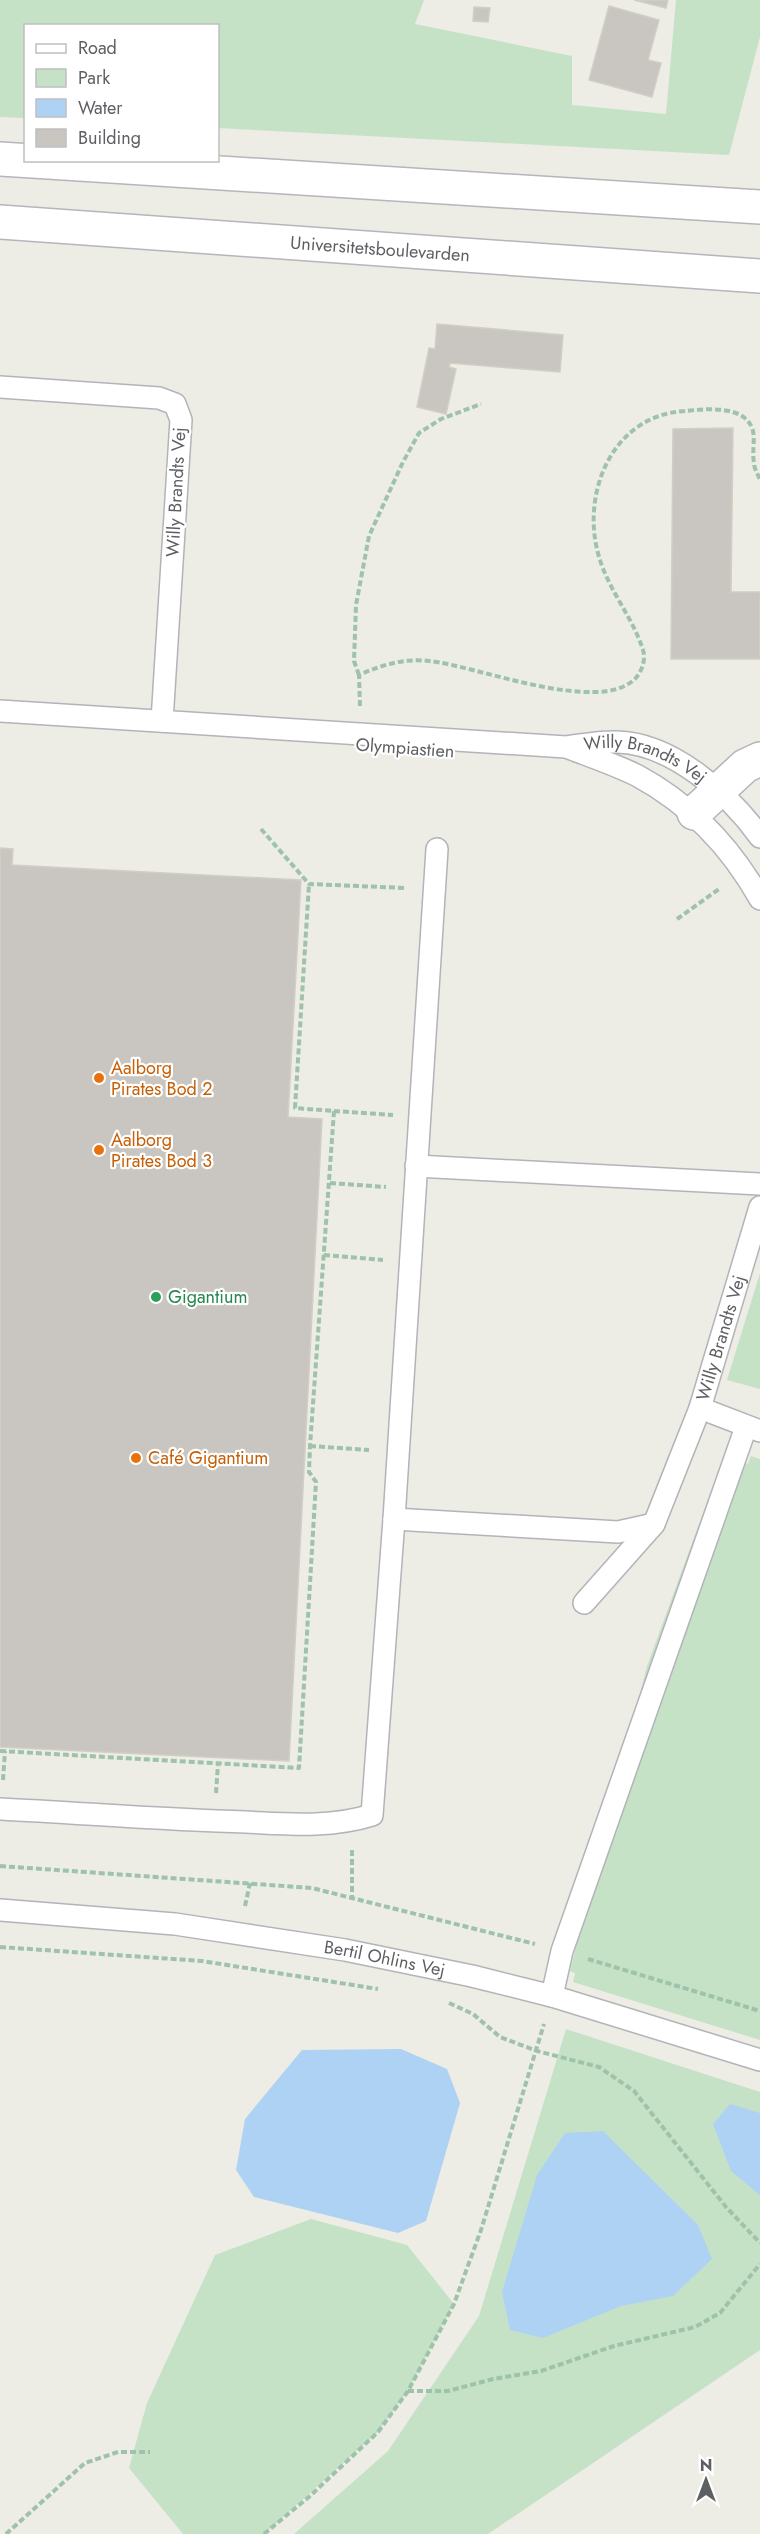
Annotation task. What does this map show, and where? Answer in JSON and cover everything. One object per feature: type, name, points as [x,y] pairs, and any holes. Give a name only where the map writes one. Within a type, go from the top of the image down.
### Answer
[{"type":"main road","points":[[0,159],[24,161]]},
{"type":"main road","points":[[48,162],[760,207]]},
{"type":"main road","name":"Universitetsboulevarden","points":[[0,222],[760,276]]},
{"type":"main road","name":"Willy Brandts Vej","points":[[694,813],[745,766],[760,759]]},
{"type":"lane","name":"Willy Brandts Vej","points":[[0,387],[159,398],[175,404],[181,420],[162,720]]},
{"type":"lane","name":"Willy Brandts Vej","points":[[0,711],[566,747],[617,742],[648,748],[683,764],[718,790],[760,837]]},
{"type":"lane","name":"Willy Brandts Vej","points":[[566,747],[636,775],[694,813],[726,847],[755,891]]},
{"type":"lane","points":[[2,1799],[226,1822],[316,1824],[352,1821],[372,1815],[394,1519],[437,849]]},
{"type":"lane","points":[[416,1166],[760,1184]]},
{"type":"lane","name":"Willy Brandts Vej","points":[[753,1429],[700,1408],[760,1207]]},
{"type":"lane","points":[[584,1602],[654,1524],[700,1408]]},
{"type":"lane","points":[[552,1996],[562,1951],[753,1429]]},
{"type":"lane","points":[[394,1519],[618,1532],[654,1524]]},
{"type":"lane","name":"Bertil Ohlins Vej","points":[[0,1910],[175,1924],[286,1940],[472,1976],[552,1996],[760,2060]]},
{"type":"path","points":[[361,734],[359,675],[354,661],[354,628],[369,536],[419,432],[441,419],[481,404]]},
{"type":"path","points":[[359,675],[385,664],[405,660],[428,660],[582,693],[617,690],[635,678],[644,664],[643,651],[610,588],[595,543],[594,502],[599,479],[618,442],[652,418],[670,411],[735,412],[748,422],[753,431],[754,464],[760,480]]},
{"type":"path","points":[[261,829],[309,884],[295,1108],[385,1115]]},
{"type":"path","points":[[309,884],[405,888]]},
{"type":"path","points":[[677,919],[725,885],[734,892],[755,891]]},
{"type":"path","points":[[2,1799],[2,1751],[299,1768],[316,1482],[309,1472],[310,1446],[334,1111]]},
{"type":"path","points":[[330,1184],[384,1186]]},
{"type":"path","points":[[324,1255],[379,1260]]},
{"type":"path","points":[[310,1446],[370,1450]]},
{"type":"path","points":[[216,1796],[218,1764]]},
{"type":"path","points":[[352,1821],[352,1897]]},
{"type":"path","points":[[0,1866],[312,1887],[562,1951],[760,2011]]},
{"type":"path","points":[[0,1947],[202,1961],[384,1990]]},
{"type":"path","points":[[264,2534],[310,2496],[378,2432],[408,2391],[454,2304],[481,2230],[552,1996]]},
{"type":"path","points":[[440,1999],[473,2014],[500,2037],[537,2051],[599,2067],[634,2091],[726,2207],[760,2243]]},
{"type":"path","points":[[408,2391],[448,2391],[493,2379],[541,2371],[614,2346],[695,2327],[720,2313],[760,2264]]},
{"type":"path","points":[[6,2534],[85,2463],[118,2452],[150,2452]]},
{"type":"green space","points":[[0,0],[424,0],[415,24],[572,56],[572,105],[666,114],[676,0],[760,0],[760,37],[729,155],[219,128],[219,24],[24,24],[24,118],[0,117]]},
{"type":"green space","points":[[760,1273],[760,1389],[727,1380]]},
{"type":"green space","points":[[724,1456],[748,1464],[751,1456],[760,1459],[760,2040],[573,1982],[575,1973],[570,1971],[647,1666]]},
{"type":"green space","points":[[566,2029],[760,2092],[760,2350],[488,2534],[294,2534],[388,2451],[479,2316]]},
{"type":"green space","points":[[311,2219],[407,2245],[454,2304],[408,2391],[378,2432],[264,2534],[183,2534],[129,2468],[147,2403],[215,2255]]},
{"type":"water","points":[[401,2049],[447,2069],[460,2103],[426,2221],[398,2233],[254,2197],[236,2170],[245,2119],[302,2050]]},
{"type":"water","points":[[730,2104],[760,2113],[760,2195],[731,2171],[713,2124]]},
{"type":"water","points":[[603,2131],[698,2225],[712,2259],[673,2296],[621,2306],[543,2338],[510,2330],[502,2292],[537,2175],[565,2133]]},
{"type":"building","points":[[634,0],[668,0],[666,8]]},
{"type":"building","points":[[609,6],[659,20],[648,60],[661,63],[652,97],[589,80]]},
{"type":"building","points":[[474,7],[490,8],[488,22],[473,21]]},
{"type":"building","points":[[437,324],[563,335],[560,372],[450,363],[449,367],[456,369],[446,414],[417,407],[429,348],[435,349]]},
{"type":"building","points":[[733,428],[731,592],[760,592],[760,659],[671,659],[673,429]]},
{"type":"building","name":"Gigantium","points":[[0,848],[13,849],[12,865],[301,880],[288,1117],[322,1119],[289,1761],[0,1747]]},
{"type":"place","name":"Aalborg Pirates Bod 2","points":[[99,1078]]},
{"type":"place","name":"Aalborg Pirates Bod 3","points":[[99,1150]]},
{"type":"place","name":"Gigantium","points":[[156,1297]]},
{"type":"place","name":"Café Gigantium","points":[[136,1458]]}]
